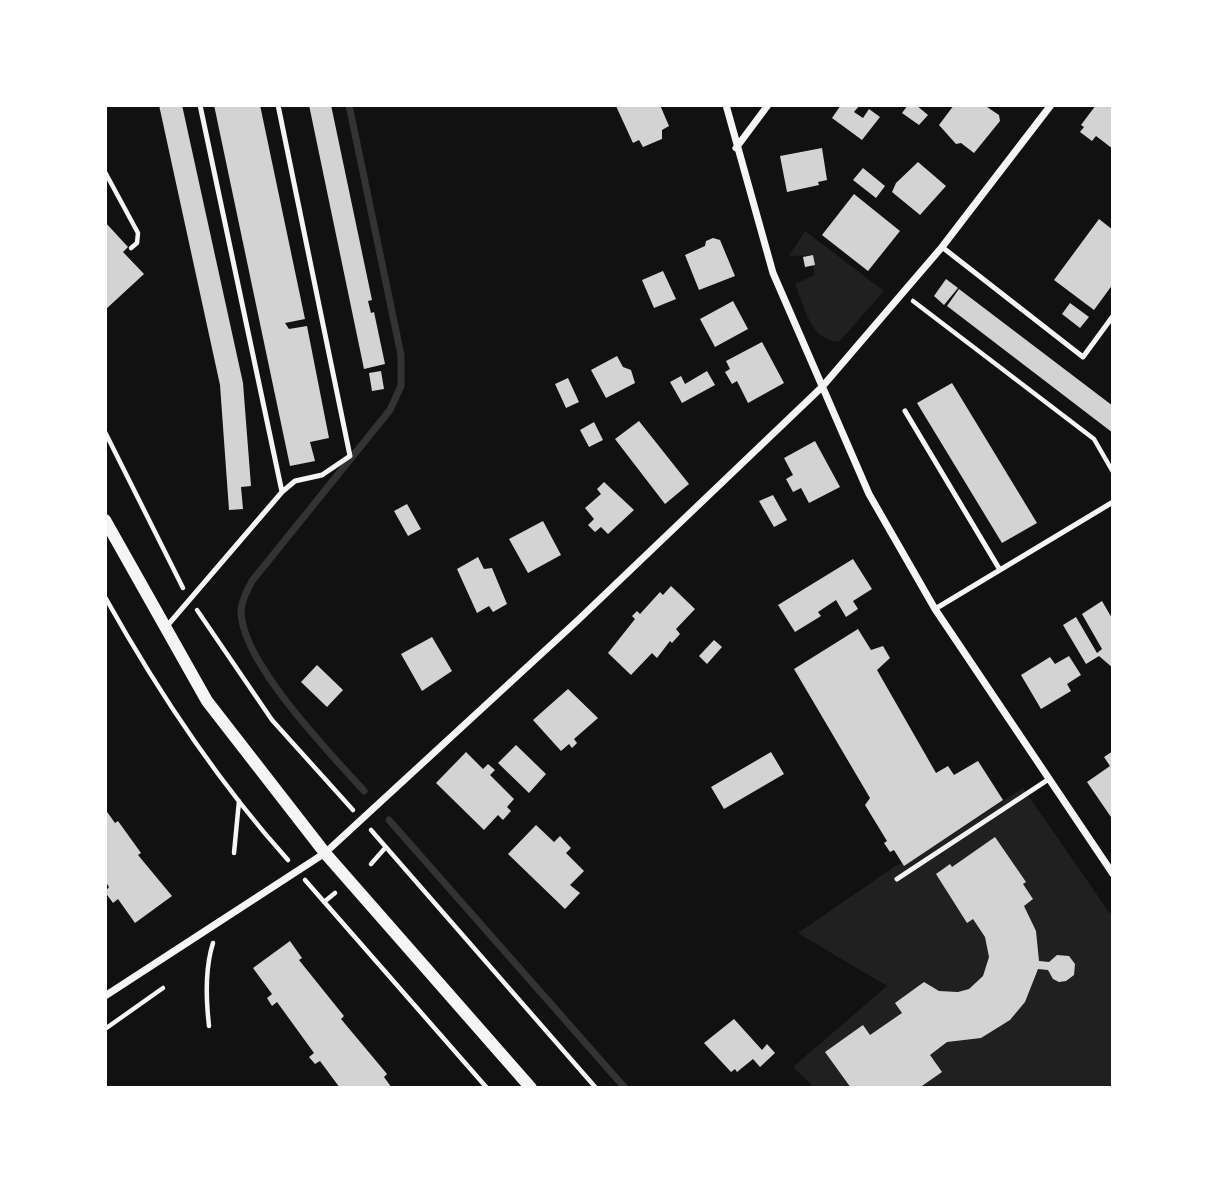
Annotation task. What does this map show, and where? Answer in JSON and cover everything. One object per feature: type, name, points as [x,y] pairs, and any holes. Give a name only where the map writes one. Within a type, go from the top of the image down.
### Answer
[{"type":"street","points":[[726,105],[773,273],[869,494],[935,609],[1113,874]]},
{"type":"street","points":[[736,148],[768,105]]},
{"type":"street","points":[[105,996],[325,853],[577,621],[821,387],[904,294],[1051,105]]},
{"type":"street","points":[[105,520],[207,701],[325,853],[531,1088]]},
{"type":"lane","points":[[200,105],[282,492]]},
{"type":"lane","points":[[165,629],[282,492],[295,481],[322,475],[350,456],[278,105]]},
{"type":"lane","points":[[942,247],[1083,357],[1113,316]]},
{"type":"lane","points":[[905,411],[1000,570]]},
{"type":"lane","points":[[935,609],[1113,502]]},
{"type":"lane","points":[[897,879],[1049,779]]},
{"type":"path","points":[[105,172],[138,233],[137,243],[131,248]]},
{"type":"path","points":[[904,294],[1094,439],[1113,472]]},
{"type":"path","points":[[105,432],[190,600],[272,720],[355,812]]},
{"type":"path","points":[[105,597],[161,688],[239,801],[487,1088]]},
{"type":"path","points":[[234,853],[239,801]]},
{"type":"path","points":[[370,830],[596,1088]]},
{"type":"path","points":[[371,864],[386,847]]},
{"type":"path","points":[[324,902],[335,893]]},
{"type":"path","points":[[209,1026],[209,956],[214,942]]},
{"type":"path","points":[[105,1029],[163,988]]},
{"type":"shaded area","points":[[805,231],[884,291],[839,342],[829,340],[815,329],[795,284],[814,275],[813,255],[789,256]]},
{"type":"shaded area","points":[[1023,788],[1113,918],[1113,1088],[815,1088],[793,1067],[887,986],[798,933],[894,867],[936,845]]},
{"type":"building","points":[[159,105],[182,105],[243,383],[251,486],[241,487],[243,509],[229,510],[220,385]]},
{"type":"building","points":[[214,105],[260,105],[305,319],[285,323],[289,329],[307,326],[329,438],[310,442],[315,461],[290,466]]},
{"type":"building","points":[[309,105],[331,105],[372,300],[368,301],[371,313],[374,312],[385,364],[364,369]]},
{"type":"building","points":[[660,105],[669,126],[662,130],[662,139],[643,147],[639,140],[633,143],[616,106]]},
{"type":"building","points":[[841,105],[860,105],[854,112],[863,118],[869,109],[880,117],[862,140],[832,118]]},
{"type":"building","points":[[908,105],[916,105],[928,115],[919,125],[902,113]]},
{"type":"building","points":[[954,105],[984,105],[999,115],[1000,121],[974,153],[961,143],[956,144],[939,125]]},
{"type":"building","points":[[1096,105],[1113,105],[1113,149],[1096,136],[1092,141],[1080,132],[1084,127],[1081,125]]},
{"type":"building","points":[[822,148],[827,180],[818,182],[819,185],[787,192],[780,156]]},
{"type":"building","points":[[918,162],[946,186],[920,215],[892,192],[896,183]]},
{"type":"building","points":[[863,168],[885,186],[876,198],[853,180]]},
{"type":"building","points":[[854,194],[900,231],[868,271],[822,235]]},
{"type":"building","points":[[1099,219],[1113,230],[1113,284],[1094,310],[1054,280]]},
{"type":"building","points":[[105,222],[128,247],[123,252],[144,274],[105,310]]},
{"type":"building","points":[[713,238],[720,240],[735,276],[699,290],[685,255],[705,246],[706,241]]},
{"type":"building","points":[[813,255],[815,265],[805,267],[803,257]]},
{"type":"building","points":[[663,271],[676,299],[654,308],[642,280]]},
{"type":"building","points":[[946,279],[958,288],[944,305],[934,296]]},
{"type":"building","points":[[959,289],[1113,406],[1113,433],[947,306]]},
{"type":"building","points":[[733,301],[748,329],[715,347],[700,319]]},
{"type":"building","points":[[1070,303],[1089,317],[1080,328],[1062,314]]},
{"type":"building","points":[[762,342],[784,383],[748,403],[737,381],[732,384],[725,372],[730,369],[726,361]]},
{"type":"building","points":[[617,356],[623,367],[631,370],[635,383],[606,398],[591,370]]},
{"type":"building","points":[[381,371],[384,389],[372,391],[369,373]]},
{"type":"building","points":[[707,371],[715,385],[682,403],[670,382],[681,376],[685,384]]},
{"type":"building","points":[[568,378],[579,402],[566,408],[555,384]]},
{"type":"building","points":[[952,383],[1037,523],[1002,543],[917,403]]},
{"type":"building","points":[[639,421],[689,484],[665,504],[615,439]]},
{"type":"building","points":[[594,422],[603,440],[589,447],[580,430]]},
{"type":"building","points":[[815,441],[840,487],[809,503],[801,488],[793,492],[786,479],[793,475],[784,458]]},
{"type":"building","points":[[604,482],[634,510],[608,534],[601,527],[595,532],[588,525],[594,519],[585,508],[601,494],[597,489]]},
{"type":"building","points":[[773,495],[787,520],[774,527],[759,501]]},
{"type":"building","points":[[407,504],[421,529],[408,536],[394,511]]},
{"type":"building","points":[[543,521],[561,555],[528,573],[509,539]]},
{"type":"building","points":[[478,557],[484,569],[492,568],[507,604],[493,612],[489,606],[477,613],[457,569]]},
{"type":"building","points":[[853,559],[872,589],[853,601],[858,609],[846,617],[836,600],[818,612],[821,616],[795,632],[778,605]]},
{"type":"building","points":[[671,586],[695,609],[676,629],[680,634],[672,643],[670,641],[657,658],[652,653],[631,675],[608,653],[635,619],[632,616],[637,611],[640,614],[660,592],[663,595]]},
{"type":"building","points":[[1102,601],[1113,620],[1113,668],[1099,656],[1086,664],[1063,625],[1076,617],[1097,653],[1102,649],[1082,614]]},
{"type":"building","points":[[858,629],[871,650],[883,646],[890,658],[877,670],[936,773],[948,766],[954,775],[978,761],[1003,800],[904,866],[894,850],[890,852],[884,843],[887,841],[865,805],[870,798],[794,669]]},
{"type":"building","points":[[432,637],[452,671],[422,691],[401,654]]},
{"type":"building","points":[[714,640],[722,647],[707,664],[699,656]]},
{"type":"building","points":[[1069,656],[1081,675],[1067,684],[1071,691],[1041,709],[1021,675],[1050,657],[1055,664]]},
{"type":"building","points":[[317,665],[343,690],[327,707],[301,682]]},
{"type":"building","points":[[568,689],[598,718],[574,739],[577,743],[572,748],[569,744],[561,751],[533,720]]},
{"type":"building","points":[[516,745],[546,774],[529,793],[498,763]]},
{"type":"building","points":[[1113,751],[1113,820],[1087,782],[1110,766],[1104,757]]},
{"type":"building","points":[[466,752],[483,769],[488,764],[495,770],[490,775],[514,799],[507,807],[511,811],[503,820],[498,815],[484,830],[436,783]]},
{"type":"building","points":[[771,752],[784,774],[724,809],[711,787]]},
{"type":"building","points":[[105,809],[115,823],[118,821],[141,853],[138,855],[172,896],[135,923],[118,899],[113,903],[105,892],[109,887],[105,881]]},
{"type":"building","points":[[536,825],[554,842],[560,836],[571,848],[566,853],[584,871],[570,885],[580,893],[565,909],[508,854]]},
{"type":"building","points":[[995,837],[1026,882],[1023,884],[1033,899],[1024,906],[1036,931],[1039,961],[1049,962],[1057,955],[1069,956],[1075,964],[1074,975],[1059,982],[1053,979],[1048,970],[1038,969],[1025,1002],[1010,1020],[981,1038],[947,1042],[930,1055],[942,1072],[919,1088],[851,1088],[825,1052],[863,1025],[870,1035],[902,1013],[895,1003],[924,982],[939,991],[958,992],[969,989],[983,976],[989,957],[985,937],[973,919],[967,923],[936,874],[950,864],[952,867]]},
{"type":"building","points":[[290,941],[302,958],[299,960],[344,1016],[341,1019],[387,1074],[384,1077],[392,1088],[340,1088],[320,1061],[315,1064],[309,1057],[314,1053],[277,1002],[272,1006],[267,998],[272,994],[253,968]]},
{"type":"building","points":[[734,1019],[762,1050],[767,1044],[775,1053],[760,1067],[753,1059],[737,1072],[735,1069],[731,1072],[704,1043]]},
{"type":"waterway","points":[[349,105],[401,355],[401,386],[390,410],[252,581],[243,599],[241,611],[245,632],[255,655],[271,680],[310,731],[364,791]]},
{"type":"waterway","points":[[389,820],[625,1088]]}]
